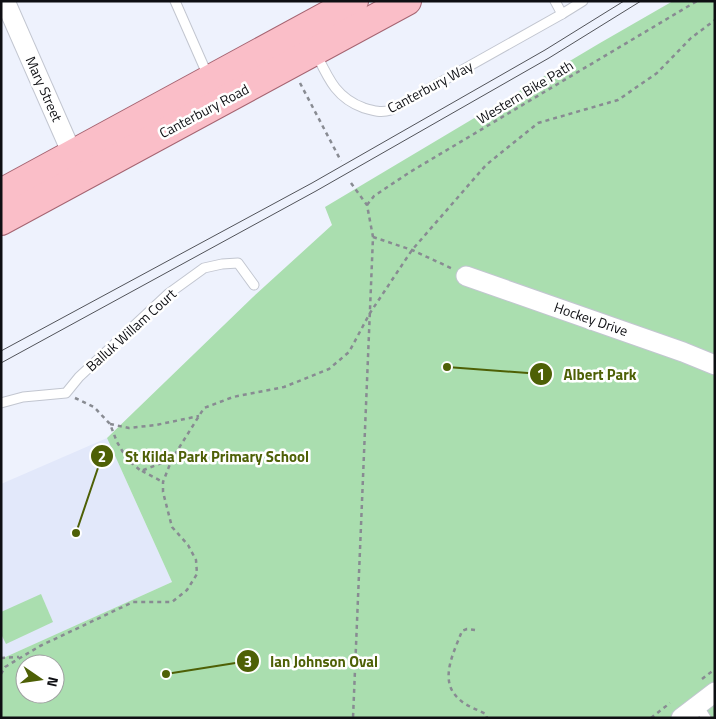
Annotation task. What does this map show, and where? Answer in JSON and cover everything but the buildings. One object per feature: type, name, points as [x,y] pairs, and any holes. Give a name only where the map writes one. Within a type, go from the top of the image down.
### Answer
[{"type":"main road","name":"Canterbury Road","points":[[1,221],[78,165],[210,80],[354,1]]},
{"type":"main road","name":"Canterbury Road","points":[[1,193],[78,165],[290,64],[407,1]]},
{"type":"street","name":"Mary Street","points":[[5,1],[78,165]]},
{"type":"street","name":"Hockey Drive","points":[[466,276],[715,365]]},
{"type":"street","points":[[681,718],[702,711],[715,692]]},
{"type":"lane","points":[[175,1],[210,80]]},
{"type":"lane","points":[[555,1],[562,14]]},
{"type":"lane","name":"Canterbury Way","points":[[315,51],[329,80],[338,92],[352,102],[378,112],[384,112],[391,110],[583,1]]},
{"type":"lane","name":"Balluk Willam Court","points":[[66,393],[79,377],[168,294],[204,268],[238,263],[254,285]]},
{"type":"lane","points":[[1,403],[23,397],[66,393]]},
{"type":"path","name":"Western Bike Path","points":[[367,205],[374,196],[410,172],[697,1]]},
{"type":"path","points":[[28,654],[74,629],[133,602],[172,602],[186,590],[198,574],[196,560],[188,545],[172,527],[163,492],[163,482],[172,459],[204,408],[233,398],[284,387],[329,369],[350,352],[370,314],[412,250],[486,165],[538,123],[618,100],[658,73],[691,38],[715,20]]},
{"type":"path","points":[[290,64],[340,161]]},
{"type":"path","points":[[351,183],[367,205],[373,237],[353,718]]},
{"type":"path","points":[[373,237],[412,250],[466,276]]},
{"type":"path","points":[[66,393],[94,407],[110,424],[117,442],[127,459],[141,470],[163,482]]},
{"type":"path","points":[[110,424],[129,428],[156,425],[199,416]]},
{"type":"path","points":[[141,470],[172,459]]},
{"type":"path","points":[[475,630],[467,629],[462,631],[448,675],[448,684],[459,699],[486,714],[487,718]]},
{"type":"path","points":[[1,658],[15,658]]},
{"type":"path","points":[[1,674],[4,667],[15,661]]},
{"type":"shaded area","points":[[107,438],[172,582],[1,659],[1,484]]},
{"type":"green space","points":[[673,1],[715,1],[715,718],[1,718],[1,659],[172,582],[107,438],[253,297],[332,225],[325,207]]},
{"type":"green space","points":[[41,594],[53,622],[6,644],[1,634],[1,612]]},
{"type":"tram line","points":[[1,351],[312,183],[545,50],[624,1]]},
{"type":"tram line","points":[[1,363],[316,191],[549,58],[641,1]]},
{"type":"place","name":"Albert Park","points":[[447,367]]},
{"type":"place","name":"St Kilda Park Primary School","points":[[76,533]]},
{"type":"place","name":"Ian Johnson Oval","points":[[166,674]]}]
